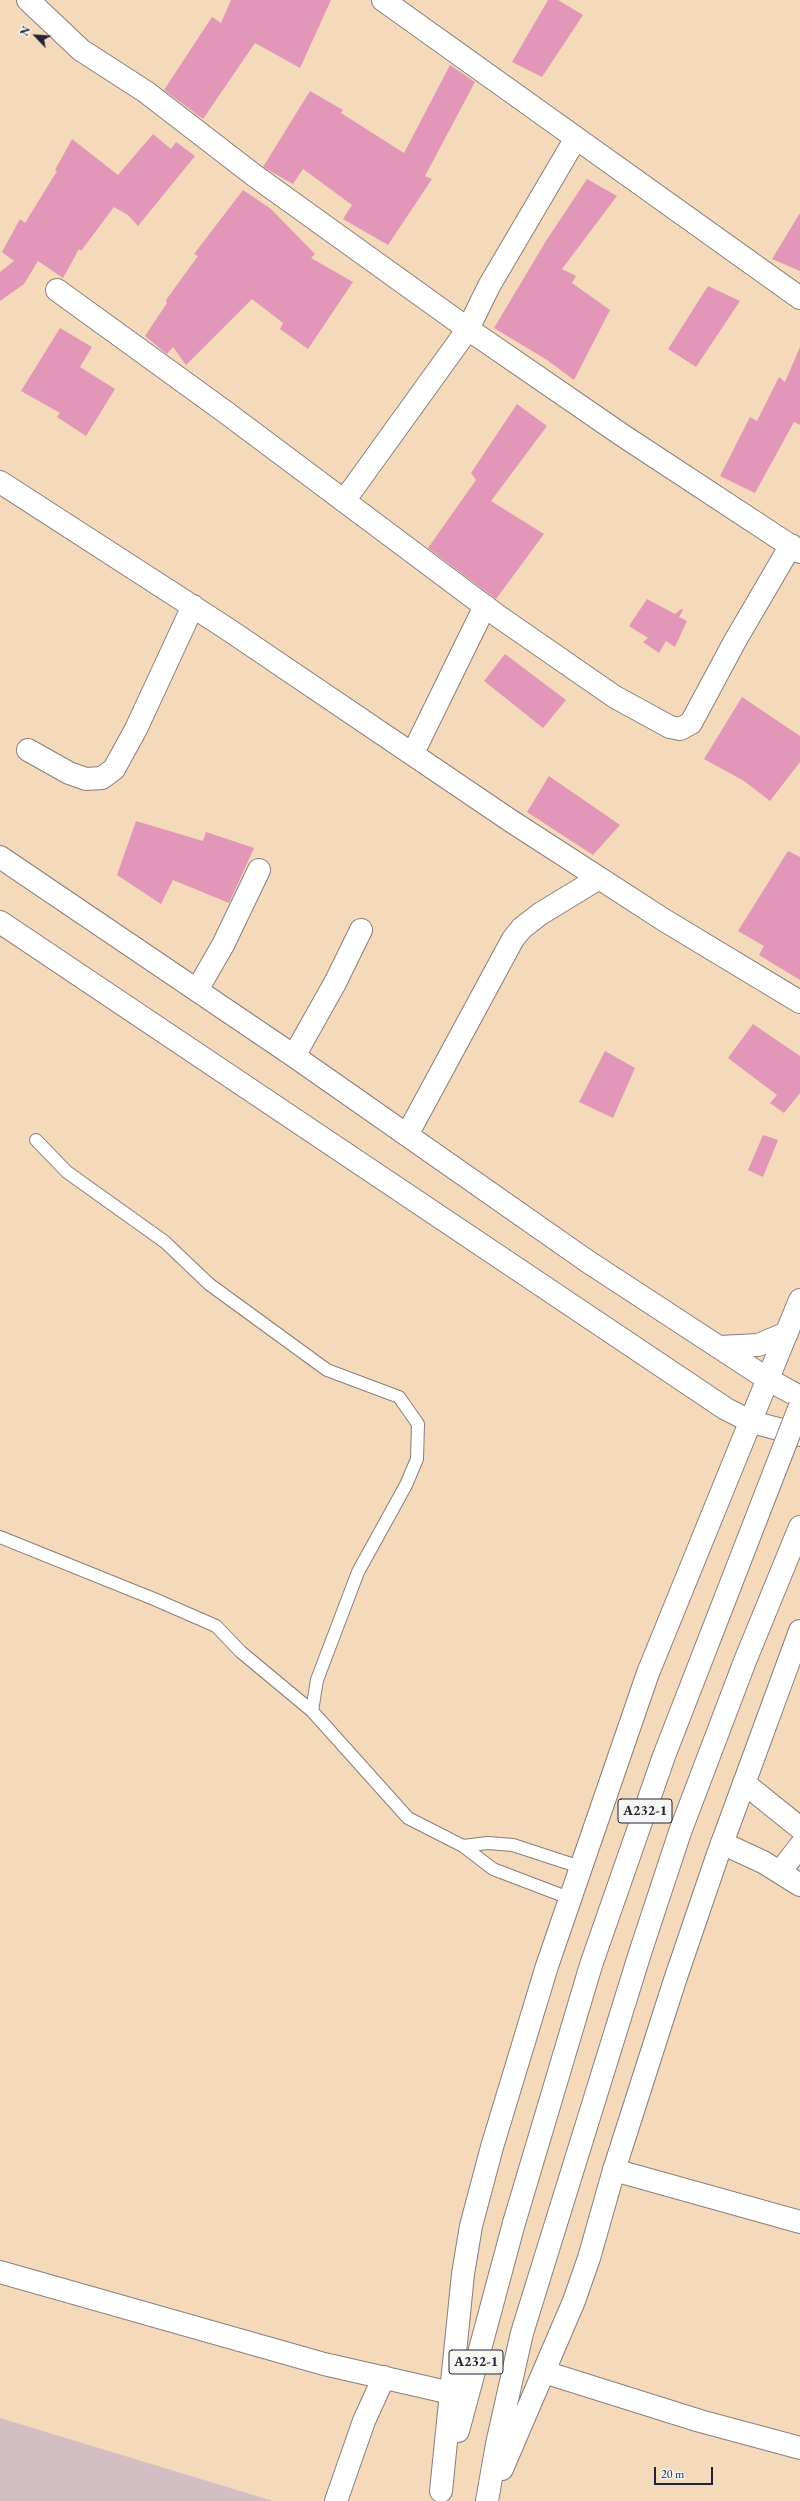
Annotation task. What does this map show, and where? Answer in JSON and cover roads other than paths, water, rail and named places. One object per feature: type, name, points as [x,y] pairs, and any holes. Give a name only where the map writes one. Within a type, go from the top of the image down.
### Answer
[{"type":"main road","points":[[28,0],[81,50],[146,92],[255,176],[468,329],[622,435],[795,548],[735,641],[691,723],[680,729],[670,727],[614,697],[485,606],[56,290]]},
{"type":"main road","points":[[383,0],[800,298]]},
{"type":"main road","points":[[344,501],[468,329],[489,286],[576,138]]},
{"type":"main road","points":[[0,482],[193,606],[600,878],[737,966],[800,1002]]},
{"type":"main road","points":[[28,750],[69,773],[86,779],[102,778],[114,769],[136,729],[193,606]]},
{"type":"main road","points":[[413,753],[485,606]]},
{"type":"main road","points":[[0,857],[294,1056],[587,1261],[769,1380],[800,1397]]},
{"type":"main road","points":[[197,990],[223,945],[258,870]]},
{"type":"main road","points":[[407,1135],[513,939],[522,928],[540,914],[600,878]]},
{"type":"main road","points":[[0,922],[726,1409],[752,1422],[800,1435]]},
{"type":"main road","points":[[294,1056],[335,983],[362,930]]},
{"type":"main road","points":[[440,2496],[463,2274],[471,2226],[492,2147],[569,1898],[648,1673],[752,1422],[800,1300]]},
{"type":"main road","points":[[720,1347],[758,1345],[787,1333]]},
{"type":"main road","name":"A232-1","points":[[440,2496],[514,2223],[593,1957],[664,1756],[800,1406]]},
{"type":"main road","name":"A232-1","points":[[488,2501],[497,2444],[522,2333],[637,1960],[680,1832],[745,1661],[800,1527]]},
{"type":"main road","points":[[488,2501],[544,2372],[589,2258],[614,2170],[673,1987],[722,1843],[800,1631]]},
{"type":"main road","points":[[744,1783],[800,1828]]},
{"type":"main road","points":[[722,1843],[763,1862],[800,1885]]},
{"type":"main road","points":[[780,1872],[800,1846]]},
{"type":"main road","points":[[614,2170],[800,2222]]},
{"type":"main road","points":[[0,2272],[324,2364],[451,2393]]},
{"type":"main road","points":[[544,2372],[700,2421],[800,2448]]},
{"type":"main road","points":[[336,2501],[364,2422],[384,2377]]},
{"type":"lane","points":[[36,1140],[67,1172],[165,1242],[209,1284],[297,1350],[327,1370],[399,1397],[418,1424],[417,1459],[406,1485],[358,1572],[316,1680],[312,1711]]},
{"type":"lane","points":[[0,1537],[154,1599],[216,1626],[241,1652],[312,1711],[408,1818],[463,1846],[493,1870],[569,1898]]},
{"type":"lane","points":[[463,1846],[488,1843],[513,1846],[580,1866]]}]
